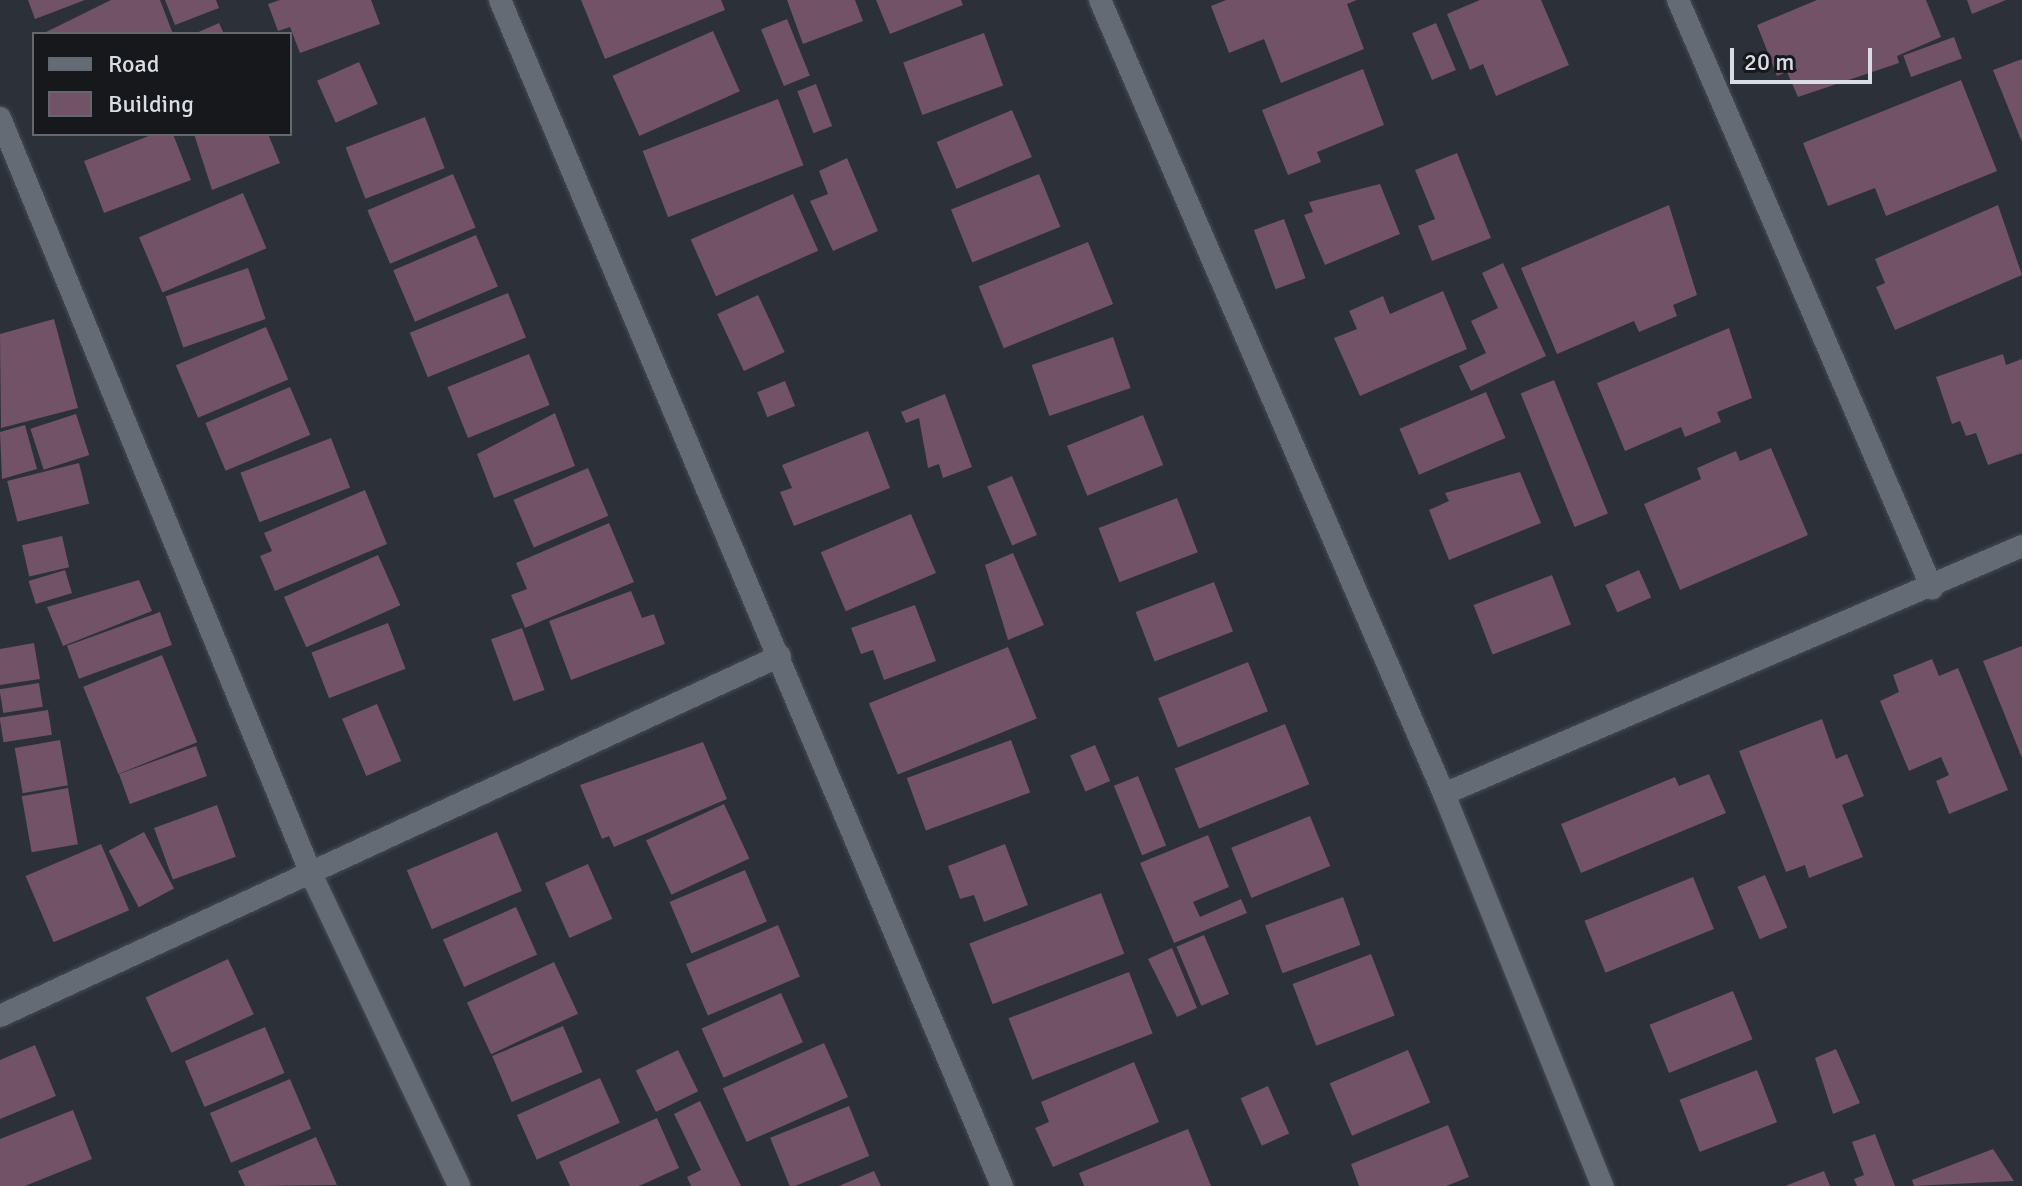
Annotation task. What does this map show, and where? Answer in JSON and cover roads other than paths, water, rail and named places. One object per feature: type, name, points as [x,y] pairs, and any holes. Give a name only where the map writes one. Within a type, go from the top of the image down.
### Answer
[{"type":"street","points":[[500,0],[1002,1186]]},
{"type":"street","points":[[1100,0],[1444,794],[1602,1186]]},
{"type":"street","points":[[1678,0],[1932,588]]},
{"type":"street","points":[[0,118],[312,876],[459,1186]]},
{"type":"street","points":[[1444,794],[1932,588],[2022,546]]},
{"type":"street","points":[[0,1016],[312,876],[780,656]]}]
